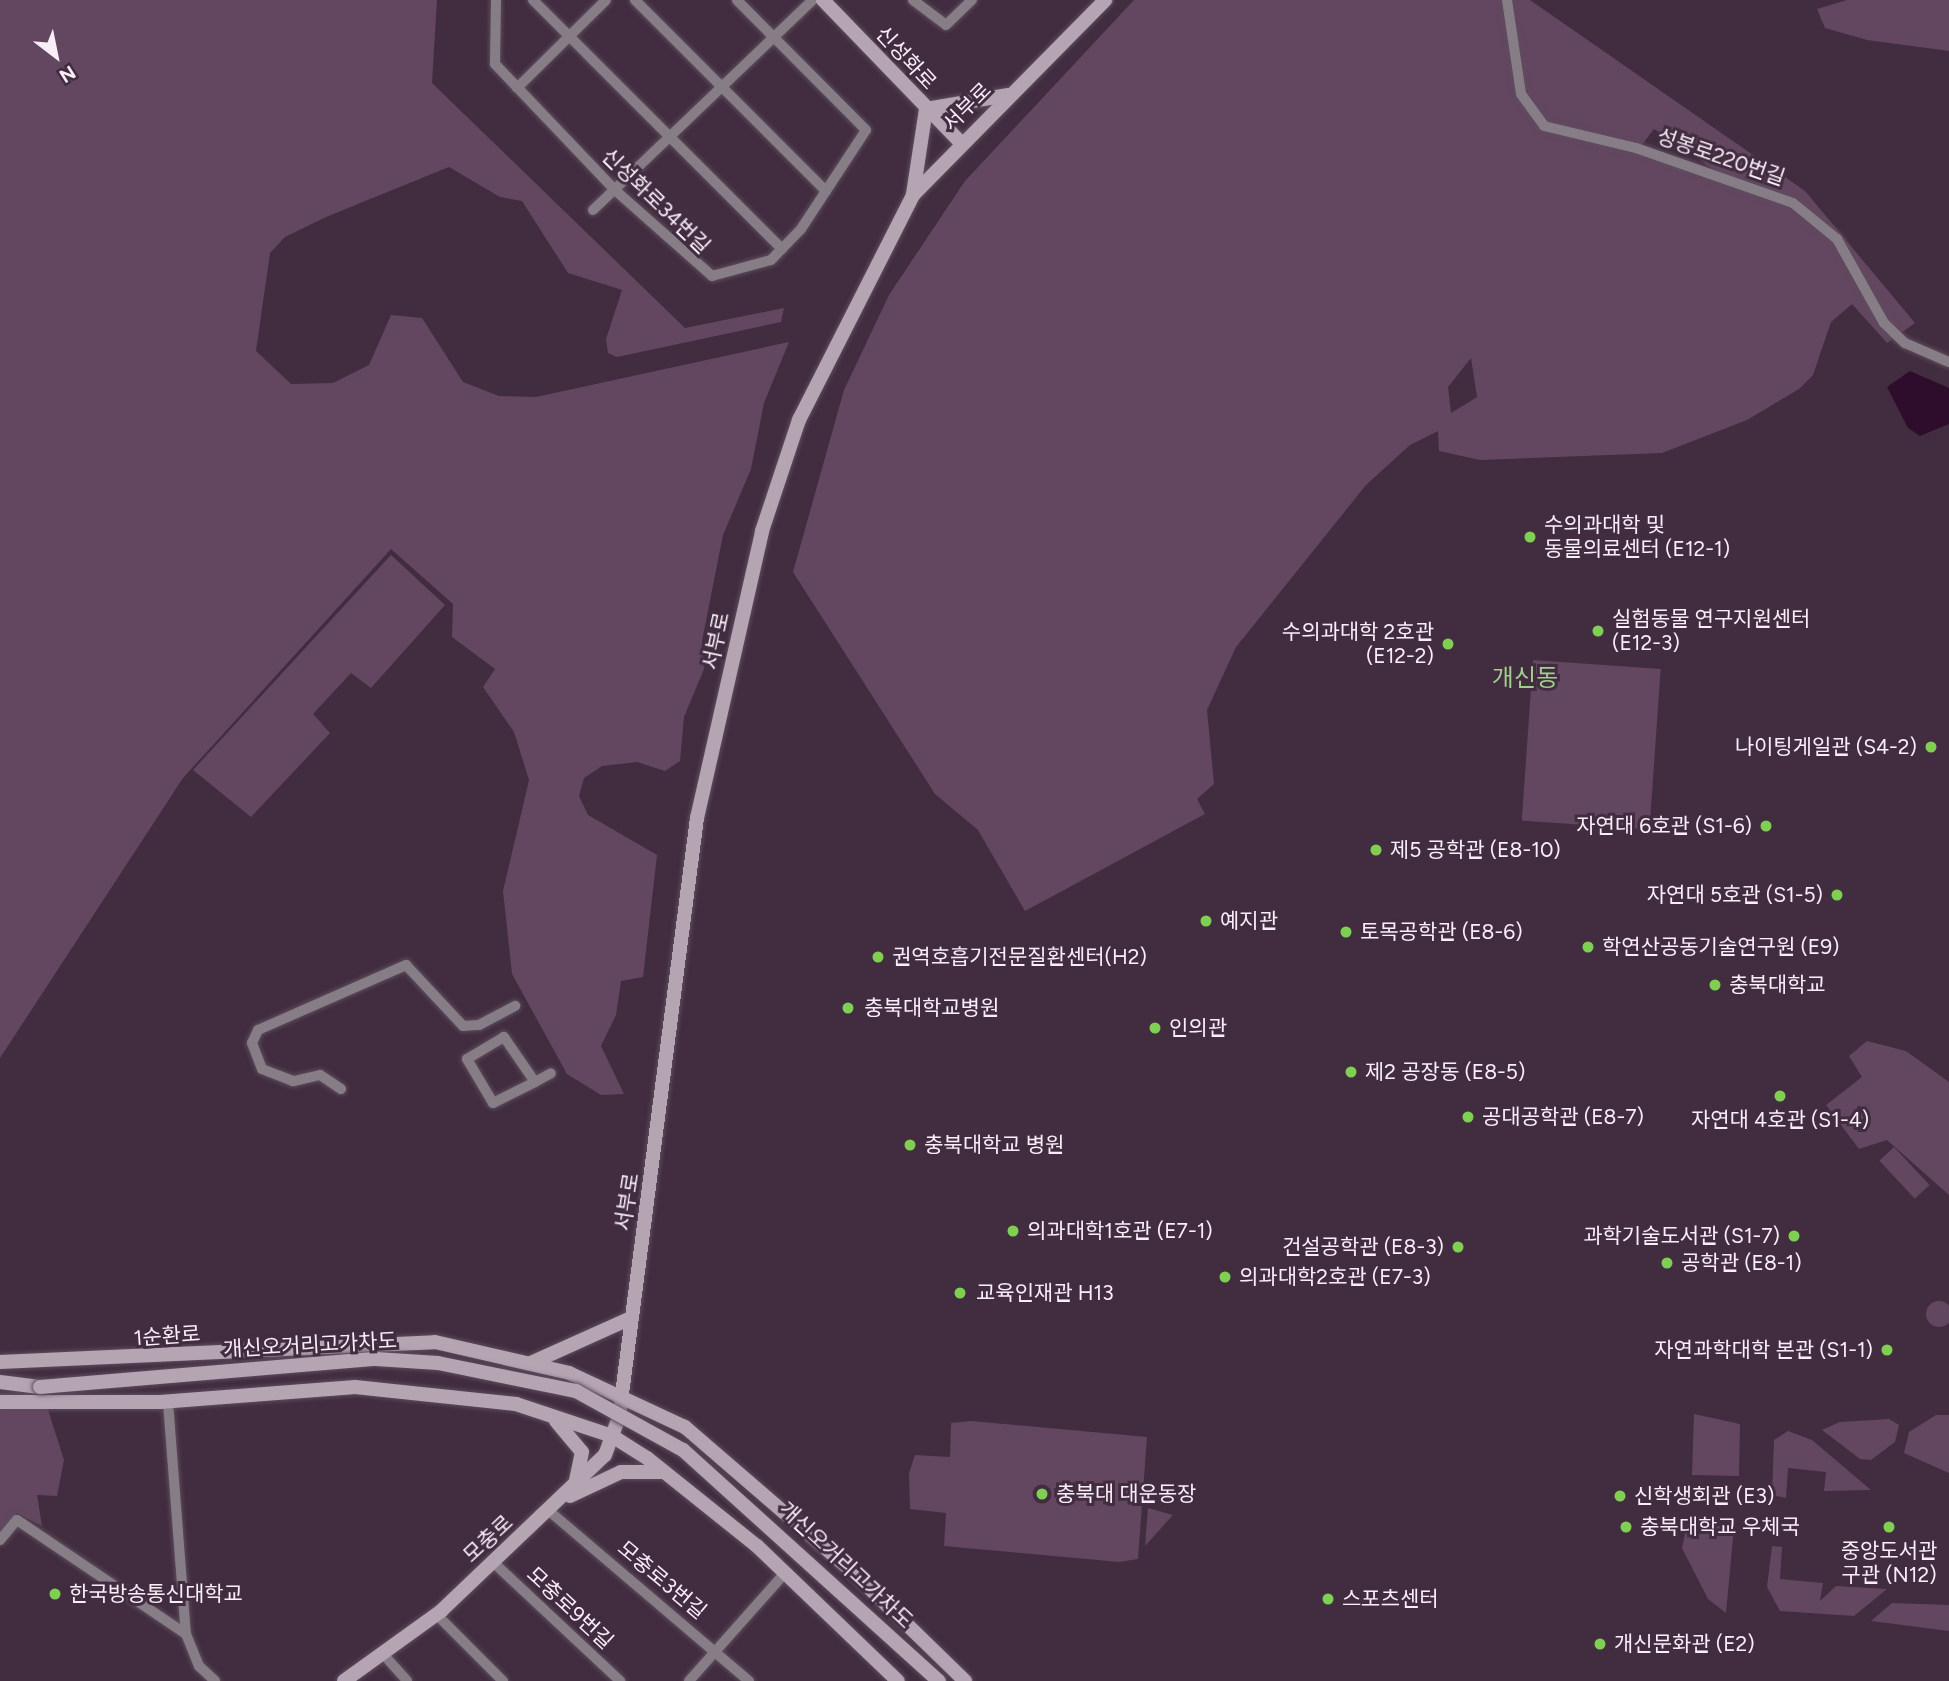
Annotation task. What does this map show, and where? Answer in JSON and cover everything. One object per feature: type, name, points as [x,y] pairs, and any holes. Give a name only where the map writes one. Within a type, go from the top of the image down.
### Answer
[{"type":"main road","name":"신성화로","points":[[822,0],[961,143]]},
{"type":"main road","name":"서부로","points":[[621,1397],[697,818],[762,531],[826,357],[913,195],[1009,94],[1105,0]]},
{"type":"main road","points":[[913,195],[926,109],[1009,94]]},
{"type":"main road","points":[[531,1363],[631,1318]]},
{"type":"main road","name":"1순환로","points":[[0,1362],[435,1342],[531,1363],[621,1397],[685,1427],[854,1573],[965,1681]]},
{"type":"main road","name":"개신오거리고가차도","points":[[0,1381],[40,1387],[376,1359],[438,1363],[576,1391],[692,1457],[939,1681]]},
{"type":"main road","points":[[0,1402],[169,1402],[355,1387],[451,1392],[547,1414],[612,1436],[666,1473],[785,1573],[898,1681]]},
{"type":"main road","name":"모충로","points":[[344,1681],[436,1614],[494,1563],[605,1455],[621,1397]]},
{"type":"main road","points":[[547,1414],[582,1452],[573,1486]]},
{"type":"main road","points":[[548,1510],[621,1472],[666,1473]]},
{"type":"street","name":"신성화로34번길","points":[[496,0],[495,64],[615,191],[712,276],[762,266],[782,249],[826,191],[866,130],[774,37]]},
{"type":"street","points":[[533,0],[782,249]]},
{"type":"street","points":[[517,88],[606,0]]},
{"type":"street","points":[[635,0],[826,191]]},
{"type":"street","points":[[737,0],[774,37]]},
{"type":"street","points":[[593,210],[672,139],[813,0]]},
{"type":"street","points":[[914,0],[946,24],[972,0]]},
{"type":"street","name":"성봉로220번길","points":[[1507,0],[1521,94],[1545,126],[1636,148],[1793,203],[1837,239],[1884,323],[1905,343],[1949,362]]},
{"type":"street","points":[[341,1089],[320,1075],[293,1081],[262,1069],[252,1043],[258,1030],[406,965],[463,1026],[479,1025],[515,1006]]},
{"type":"street","points":[[535,1082],[504,1037],[467,1059],[494,1103],[535,1082],[551,1073]]},
{"type":"street","points":[[169,1402],[186,1634],[199,1666],[215,1681]]},
{"type":"street","name":"모충로3번길","points":[[548,1510],[749,1681]]},
{"type":"street","points":[[0,1540],[17,1520],[186,1634]]},
{"type":"street","name":"모충로9번길","points":[[494,1563],[620,1681]]},
{"type":"street","points":[[689,1681],[785,1573]]},
{"type":"street","points":[[436,1614],[503,1681]]},
{"type":"street","points":[[383,1654],[407,1681]]},
{"type":"shaded area","points":[[0,0],[437,0],[432,83],[685,328],[784,308],[781,322],[617,357],[608,353],[606,339],[622,290],[568,273],[522,201],[500,197],[449,167],[326,217],[285,237],[270,253],[256,351],[291,384],[333,383],[369,365],[391,315],[422,318],[463,382],[499,396],[536,397],[789,342],[764,403],[751,469],[723,535],[702,641],[704,669],[684,717],[680,761],[665,771],[637,762],[602,766],[584,778],[579,796],[588,815],[657,855],[643,977],[621,981],[616,1015],[601,1046],[624,1094],[601,1095],[567,1074],[512,974],[503,891],[529,780],[514,732],[483,687],[495,669],[452,637],[453,604],[391,549],[183,778],[0,1058]]},
{"type":"shaded area","points":[[1134,0],[1530,0],[1805,191],[1915,323],[1887,343],[1852,304],[1831,322],[1813,375],[1799,389],[1747,420],[1662,453],[1480,460],[1439,451],[1438,431],[1410,445],[1366,485],[1236,647],[1207,710],[1214,784],[1197,799],[1205,814],[1025,911],[978,830],[935,794],[793,572],[844,390],[889,295],[965,181]],"holes":[[[1654,129],[1722,175],[1637,151]],[[1471,358],[1477,397],[1451,413],[1448,387]]]},
{"type":"shaded area","points":[[1847,0],[1949,0],[1949,51],[1867,40],[1825,28],[1817,9]]},
{"type":"shaded area","points":[[1910,371],[1949,388],[1949,424],[1920,436],[1908,428],[1887,387]]},
{"type":"shaded area","points":[[391,555],[445,605],[371,688],[351,673],[313,714],[330,733],[251,817],[193,770]]},
{"type":"shaded area","points":[[1533,660],[1661,669],[1649,830],[1522,821]]},
{"type":"shaded area","points":[[1867,1041],[1906,1051],[1949,1082],[1949,1195],[1887,1140],[1859,1149],[1826,1105],[1862,1077],[1849,1056]]},
{"type":"shaded area","points":[[1894,1147],[1929,1185],[1915,1199],[1879,1161]]},
{"type":"shaded area","points":[[1939,1301],[1948,1305],[1952,1314],[1948,1323],[1939,1327],[1930,1323],[1926,1314],[1930,1305]]},
{"type":"shaded area","points":[[0,1393],[44,1397],[64,1460],[57,1496],[37,1495],[42,1526],[17,1513],[0,1535]]},
{"type":"shaded area","points":[[1694,1414],[1740,1424],[1739,1476],[1692,1475]]},
{"type":"shaded area","points":[[1936,1415],[1949,1415],[1949,1473],[1904,1453],[1909,1432]]},
{"type":"shaded area","points":[[1889,1419],[1899,1425],[1895,1442],[1871,1460],[1860,1459],[1822,1430],[1840,1422]]},
{"type":"shaded area","points":[[971,1421],[1147,1437],[1138,1559],[1119,1562],[944,1546],[946,1513],[910,1509],[909,1473],[915,1455],[950,1457],[951,1423]]},
{"type":"shaded area","points":[[1788,1431],[1812,1440],[1871,1490],[1824,1491],[1826,1472],[1788,1468],[1786,1498],[1772,1495],[1774,1440]]},
{"type":"shaded area","points":[[1148,1508],[1173,1515],[1145,1546]]},
{"type":"shaded area","points":[[1687,1524],[1734,1527],[1726,1613],[1708,1599],[1682,1548]]},
{"type":"shaded area","points":[[1772,1546],[1782,1547],[1780,1579],[1823,1583],[1820,1601],[1836,1586],[1887,1589],[1854,1616],[1780,1611],[1767,1587]]},
{"type":"shaded area","points":[[1892,1603],[1949,1605],[1949,1631],[1871,1621]]},
{"type":"place","name":"수의과대학 및 동물의료센터 (E12-1)","points":[[1530,537]]},
{"type":"place","name":"실험동물 연구지원센터 (E12-3)","points":[[1598,631]]},
{"type":"place","name":"수의과대학 2호관 (E12-2)","points":[[1448,644]]},
{"type":"place","name":"나이팅게일관 (S4-2)","points":[[1931,747]]},
{"type":"place","name":"자연대 6호관 (S1-6)","points":[[1766,826]]},
{"type":"place","name":"제5 공학관 (E8-10)","points":[[1376,850]]},
{"type":"place","name":"자연대 5호관 (S1-5)","points":[[1837,895]]},
{"type":"place","name":"예지관","points":[[1206,921]]},
{"type":"place","name":"토목공학관 (E8-6)","points":[[1346,932]]},
{"type":"place","name":"학연산공동기술연구원 (E9)","points":[[1588,947]]},
{"type":"place","name":"권역호흡기전문질환센터(H2)","points":[[878,957]]},
{"type":"place","name":"충북대학교","points":[[1715,985]]},
{"type":"place","name":"충북대학교병원","points":[[848,1008]]},
{"type":"place","name":"인의관","points":[[1155,1028]]},
{"type":"place","name":"제2 공장동 (E8-5)","points":[[1351,1072]]},
{"type":"place","name":"자연대 4호관 (S1-4)","points":[[1780,1096]]},
{"type":"place","name":"공대공학관 (E8-7)","points":[[1468,1117]]},
{"type":"place","name":"충북대학교 병원","points":[[910,1145]]},
{"type":"place","name":"의과대학1호관 (E7-1)","points":[[1013,1231]]},
{"type":"place","name":"과학기술도서관 (S1-7)","points":[[1794,1236]]},
{"type":"place","name":"건설공학관 (E8-3)","points":[[1458,1247]]},
{"type":"place","name":"공학관 (E8-1)","points":[[1667,1263]]},
{"type":"place","name":"의과대학2호관 (E7-3)","points":[[1225,1277]]},
{"type":"place","name":"교육인재관 H13","points":[[960,1293]]},
{"type":"place","name":"자연과학대학 본관 (S1-1)","points":[[1887,1350]]},
{"type":"place","name":"충북대 대운동장","points":[[1042,1494]]},
{"type":"place","name":"신학생회관 (E3)","points":[[1620,1496]]},
{"type":"place","name":"충북대학교 우체국","points":[[1626,1527]]},
{"type":"place","name":"중앙도서관 구관 (N12)","points":[[1889,1527]]},
{"type":"place","name":"한국방송통신대학교","points":[[55,1594]]},
{"type":"place","name":"스포츠센터","points":[[1328,1599]]},
{"type":"place","name":"개신문화관 (E2)","points":[[1600,1644]]},
{"type":"district","name":"개신동","points":[[1525,678]]}]
